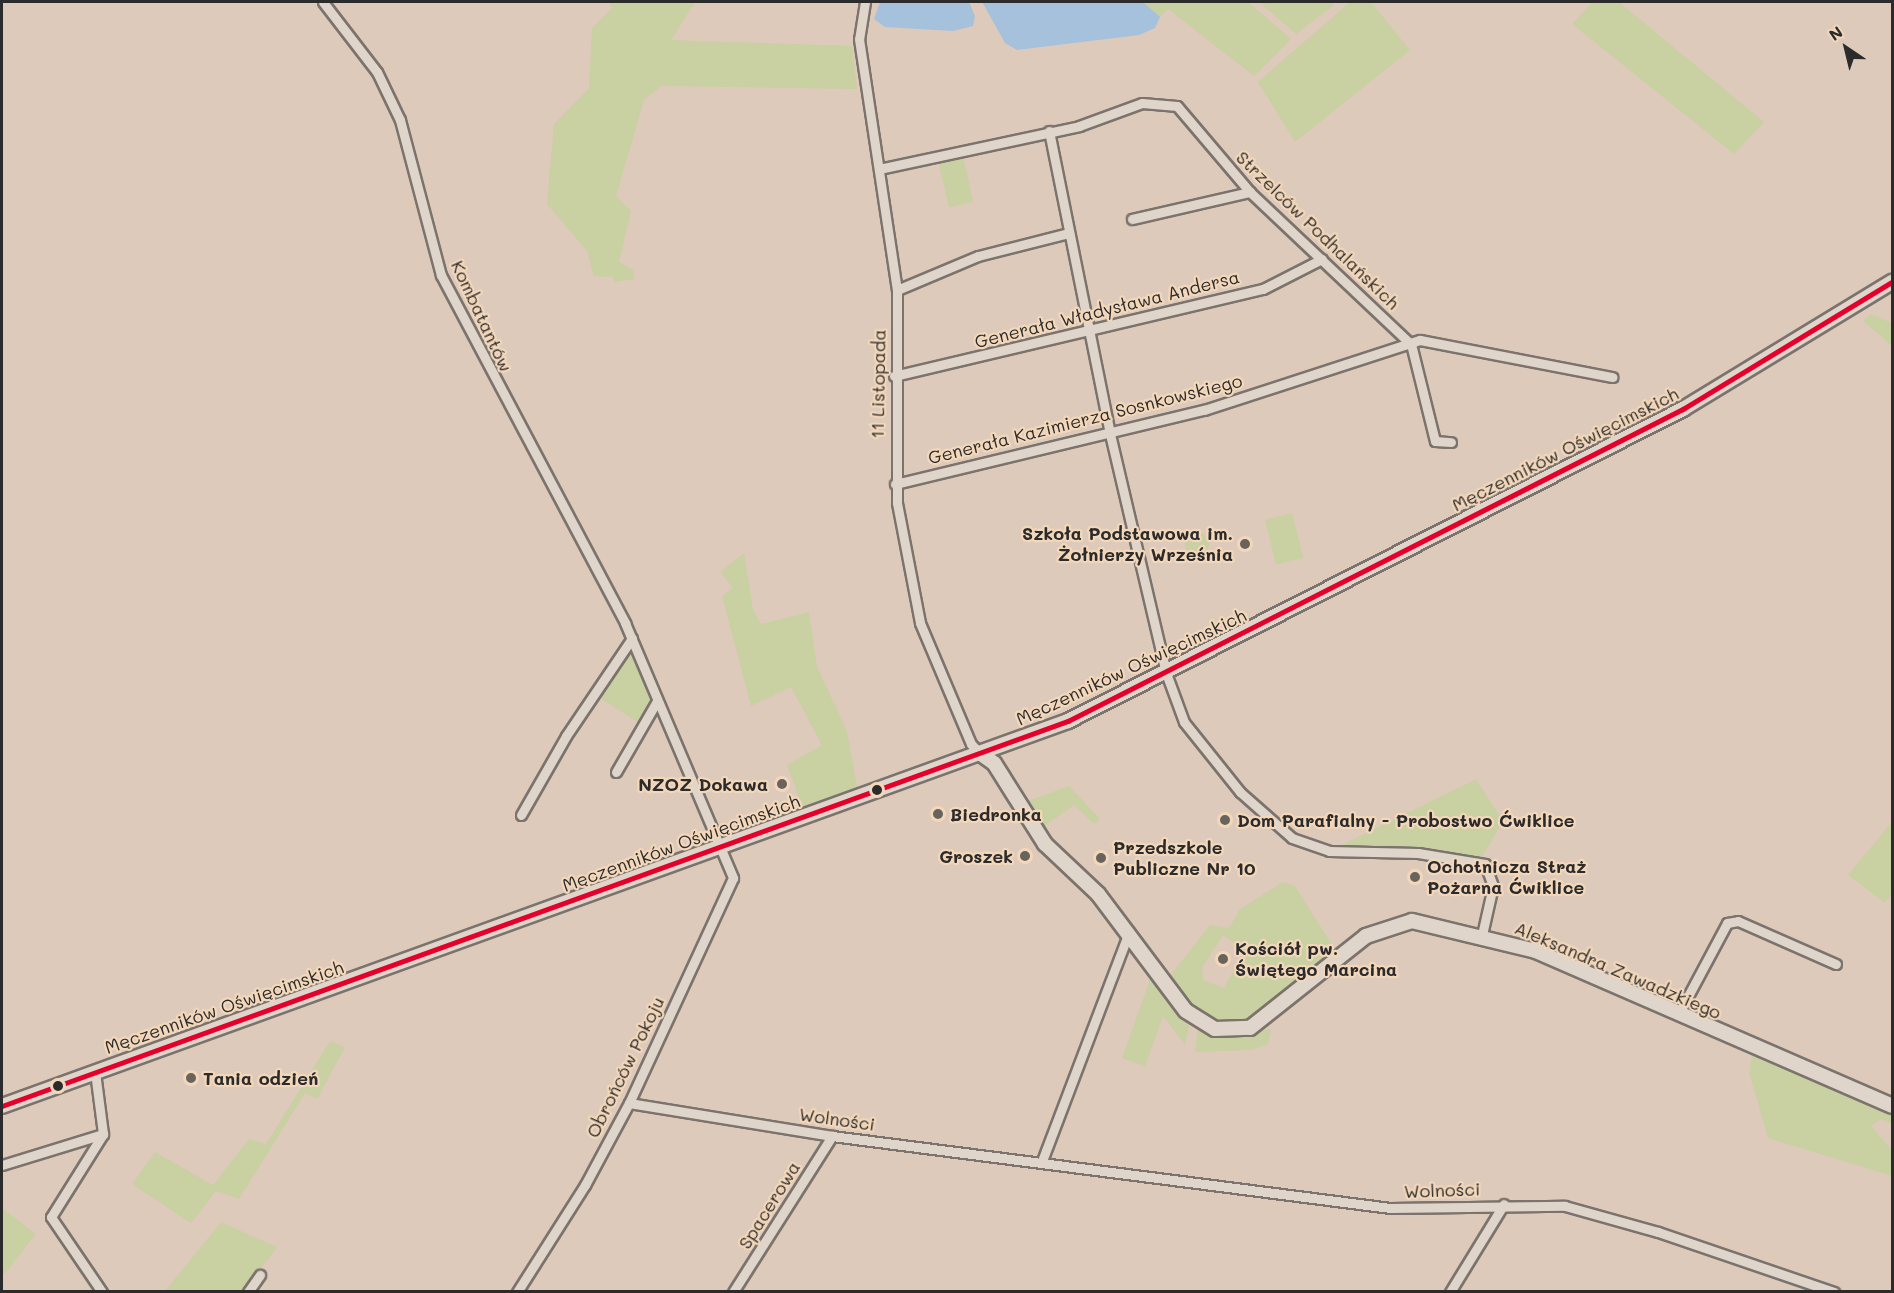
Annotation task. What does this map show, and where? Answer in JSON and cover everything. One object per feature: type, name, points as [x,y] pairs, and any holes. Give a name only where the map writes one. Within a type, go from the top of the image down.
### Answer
[{"type":"main road","name":"Męczenników Oświęcimskich","points":[[2,1106],[1068,721],[1692,405],[1893,282]]},
{"type":"main road","name":"Aleksandra Zawadzkiego","points":[[981,754],[994,763],[1045,844],[1129,932],[1196,1020],[1232,1031],[1250,1028],[1273,1014],[1365,936],[1392,925],[1412,921],[1482,935],[1536,951],[1893,1106]]},
{"type":"street","name":"Kombatantów","points":[[323,2],[362,49],[391,101],[441,275],[632,638],[657,702],[721,847]]},
{"type":"street","name":"11 Listopada","points":[[865,2],[859,39],[897,290],[894,376],[895,484],[920,623],[971,744],[981,754]]},
{"type":"street","name":"Strzelców Podhalańskich","points":[[879,169],[1049,131],[1142,103],[1170,103],[1183,110],[1250,192],[1411,344]]},
{"type":"street","points":[[1049,131],[1110,434],[1166,673],[1194,740],[1268,821],[1292,838],[1329,851],[1418,853],[1485,864],[1493,886],[1482,935]]},
{"type":"street","points":[[1132,219],[1250,192]]},
{"type":"street","points":[[897,290],[978,256],[1068,233]]},
{"type":"street","name":"Generała Władysława Andersa","points":[[894,376],[1089,333],[1263,289],[1322,259]]},
{"type":"street","points":[[1451,442],[1435,441],[1411,344],[1420,340],[1467,346],[1612,377]]},
{"type":"street","name":"Generała Kazimierza Sosnkowskiego","points":[[895,484],[1110,434],[1411,344]]},
{"type":"street","points":[[521,815],[566,736],[632,638]]},
{"type":"street","points":[[616,772],[657,702]]},
{"type":"street","name":"Obrońców Pokoju","points":[[517,1292],[585,1185],[629,1103],[732,888],[721,847]]},
{"type":"street","points":[[1679,1014],[1727,923],[1738,921],[1836,964]]},
{"type":"street","points":[[1042,1161],[1129,932]]},
{"type":"street","points":[[95,1072],[103,1134],[51,1217],[102,1292]]},
{"type":"street","name":"Wolności","points":[[629,1103],[832,1136],[1042,1161],[1390,1208],[1504,1204],[1565,1206],[1620,1220],[1834,1292]]},
{"type":"street","points":[[2,1165],[103,1134]]},
{"type":"street","name":"Spacerowa","points":[[734,1292],[832,1136]]},
{"type":"street","points":[[1450,1292],[1504,1204]]},
{"type":"street","points":[[248,1292],[260,1275]]},
{"type":"green space","points":[[609,2],[695,2],[671,40],[852,46],[857,89],[661,86],[644,100],[616,196],[631,211],[619,262],[633,270],[634,279],[614,282],[613,277],[594,276],[587,251],[547,204],[554,124],[589,88],[592,28],[612,8]]},
{"type":"green space","points":[[1143,2],[1248,2],[1291,39],[1254,76],[1168,9],[1160,17]]},
{"type":"green space","points":[[1259,2],[1330,2],[1334,5],[1296,34]]},
{"type":"green space","points":[[1350,2],[1371,2],[1410,50],[1295,142],[1258,82]]},
{"type":"green space","points":[[1593,2],[1619,2],[1764,122],[1734,154],[1572,24]]},
{"type":"green space","points":[[963,157],[973,202],[949,207],[939,163]]},
{"type":"green space","points":[[1871,314],[1892,323],[1892,346],[1863,321]]},
{"type":"green space","points":[[1292,513],[1303,558],[1276,564],[1265,520]]},
{"type":"green space","points":[[1197,532],[1206,535],[1209,544],[1206,553],[1197,556],[1188,553],[1185,544],[1188,535]]},
{"type":"green space","points":[[744,553],[753,610],[761,624],[809,612],[817,667],[847,731],[857,787],[803,808],[787,765],[822,745],[791,687],[751,706],[722,596],[733,588],[720,572]]},
{"type":"green space","points":[[631,646],[654,701],[639,723],[597,696]]},
{"type":"green space","points":[[1476,779],[1503,821],[1481,859],[1419,848],[1340,846]]},
{"type":"green space","points":[[1069,786],[1100,819],[1094,824],[1074,805],[1043,827],[1028,801]]},
{"type":"green space","points":[[1892,822],[1892,893],[1885,903],[1848,875]]},
{"type":"green space","points":[[1283,882],[1295,886],[1336,951],[1244,1023],[1216,1023],[1195,1010],[1170,976],[1210,925],[1229,928],[1240,909]],"holes":[[[1223,935],[1245,950],[1224,988],[1203,980],[1202,968]]]},
{"type":"green space","points":[[1152,974],[1190,1022],[1185,1045],[1163,1016],[1145,1066],[1122,1058]]},
{"type":"green space","points":[[1198,1026],[1233,1036],[1271,1029],[1268,1044],[1251,1050],[1195,1052]]},
{"type":"green space","points":[[330,1041],[345,1047],[317,1099],[305,1093],[239,1199],[216,1191],[191,1223],[132,1184],[155,1152],[213,1185],[249,1139],[266,1144]]},
{"type":"green space","points":[[1752,1056],[1892,1110],[1892,1124],[1881,1119],[1871,1126],[1892,1150],[1892,1176],[1768,1138],[1749,1073]]},
{"type":"green space","points":[[2,1208],[36,1234],[2,1277]]},
{"type":"green space","points":[[221,1222],[277,1247],[244,1291],[164,1292]]},
{"type":"water","points":[[880,2],[969,2],[975,16],[973,26],[953,31],[885,27],[874,19]]},
{"type":"water","points":[[982,2],[1143,2],[1160,17],[1155,28],[1139,35],[1017,50],[1005,43]]},
{"type":"transit line","points":[[2,1106],[1068,721],[1683,409],[1892,282]]},
{"type":"place","name":"Szkoła Podstawowa im. Żołnierzy Września","points":[[1245,544]]},
{"type":"place","name":"NZOZ Dokawa","points":[[782,784]]},
{"type":"place","name":"Biedronka","points":[[938,814]]},
{"type":"place","name":"Dom Parafialny - Probostwo Ćwiklice","points":[[1225,820]]},
{"type":"place","name":"Groszek","points":[[1025,856]]},
{"type":"place","name":"Przedszkole Publiczne Nr 10","points":[[1101,858]]},
{"type":"place","name":"Ochotnicza Straż Pożarna Ćwiklice","points":[[1415,877]]},
{"type":"place","name":"Kościół pw. Świętego Marcina","points":[[1223,959]]},
{"type":"place","name":"Tania odzień","points":[[191,1078]]}]
